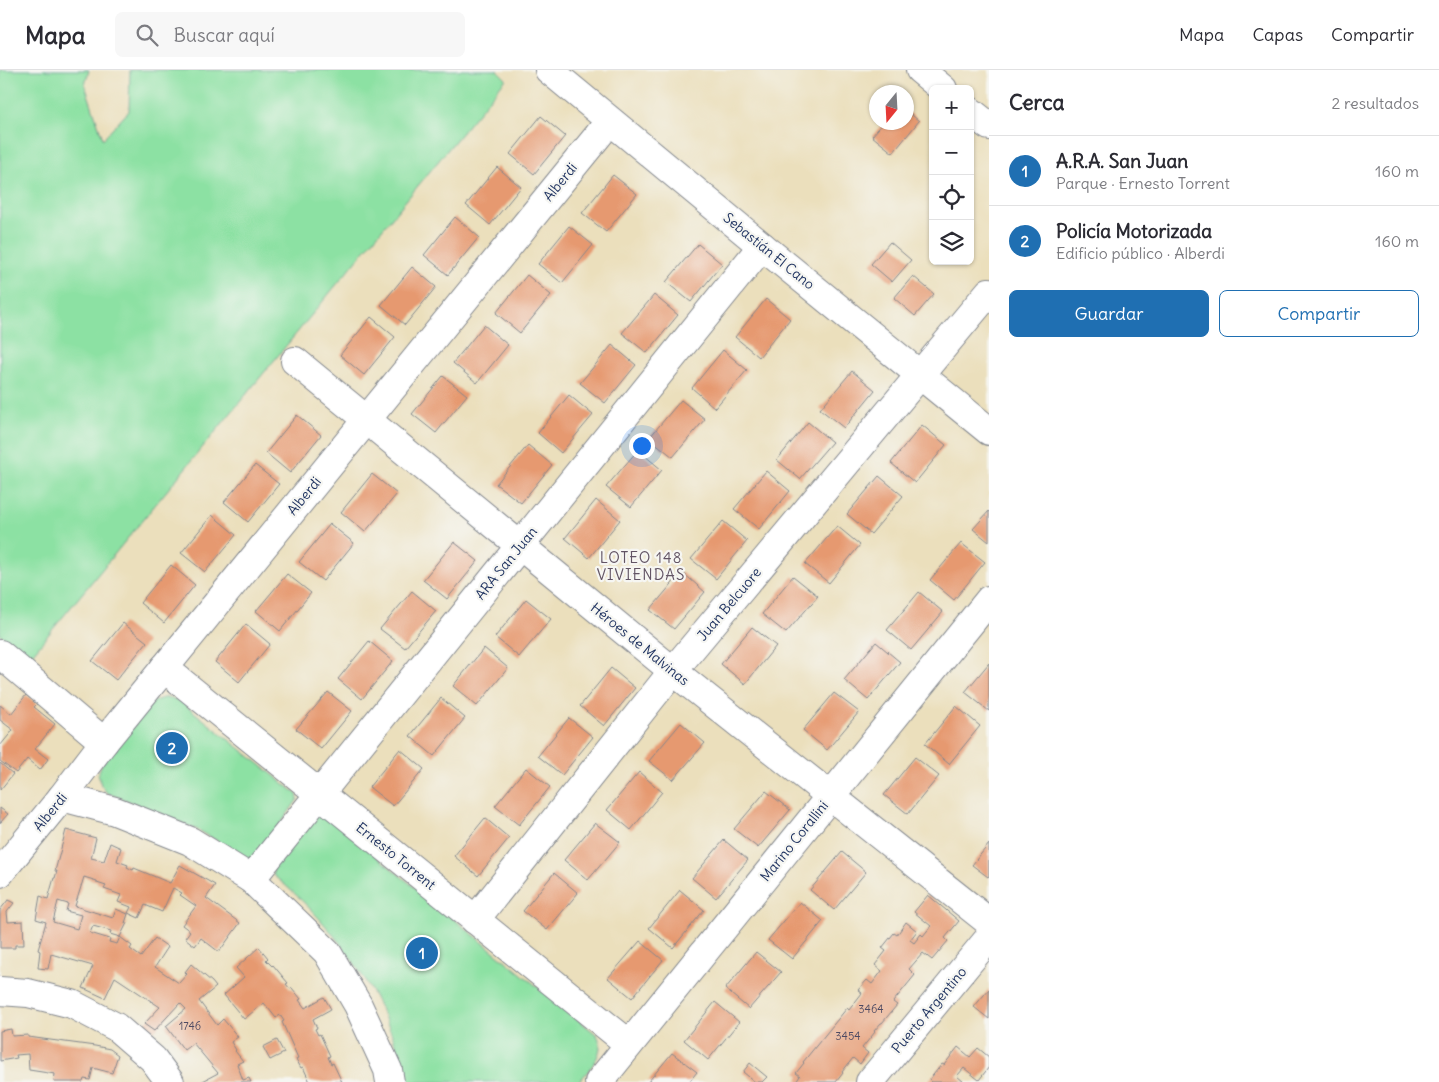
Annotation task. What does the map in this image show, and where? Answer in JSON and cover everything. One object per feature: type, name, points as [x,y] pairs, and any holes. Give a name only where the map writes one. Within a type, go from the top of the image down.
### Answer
[{"type":"street","name":"Sebastián El Cano","points":[[549,70],[989,431]]},
{"type":"street","points":[[920,70],[938,85]]},
{"type":"street","points":[[974,114],[989,126]]},
{"type":"street","name":"Alberdi","points":[[0,873],[104,742],[610,120]]},
{"type":"street","name":"ARA San Juan","points":[[251,879],[762,246]]},
{"type":"street","name":"Juan Belcuore","points":[[475,920],[673,671],[989,292]]},
{"type":"street","name":"Héroes de Malvinas","points":[[295,361],[673,671],[989,922]]},
{"type":"street","name":"Marino Corallini","points":[[599,1082],[989,600]]},
{"type":"street","points":[[0,654],[104,742]]},
{"type":"street","name":"Ernesto Torrent","points":[[164,668],[629,1044]]},
{"type":"street","points":[[62,797],[115,811],[190,841],[251,879],[327,952],[358,1005],[388,1070],[390,1082]]},
{"type":"street","name":"Puerto Argentino","points":[[870,1082],[989,938]]},
{"type":"street","points":[[0,991],[28,993],[72,1004],[116,1027],[153,1060],[170,1082]]},
{"type":"green space","points":[[0,70],[89,70],[85,85],[103,139],[129,111],[130,70],[497,70],[506,79],[29,658],[0,634]]},
{"type":"green space","points":[[163,698],[180,701],[297,794],[298,799],[257,857],[248,859],[202,832],[158,812],[107,793],[101,785],[98,774],[102,764],[154,701]]},
{"type":"green space","points":[[317,815],[329,818],[597,1035],[600,1048],[596,1060],[579,1082],[407,1082],[387,1023],[373,994],[357,968],[319,918],[273,875],[273,865]]},
{"type":"building","points":[[541,116],[565,136],[534,174],[510,154]]},
{"type":"building","points":[[914,117],[919,121],[914,127]]},
{"type":"building","points":[[877,130],[912,130],[893,153],[872,136]]},
{"type":"building","points":[[497,167],[521,187],[490,225],[466,205]]},
{"type":"building","points":[[613,175],[637,194],[606,232],[582,213]]},
{"type":"building","points":[[455,217],[479,237],[448,275],[424,255]]},
{"type":"building","points":[[569,226],[593,245],[562,283],[538,264]]},
{"type":"building","points":[[890,242],[911,260],[892,282],[871,264]]},
{"type":"building","points":[[698,244],[722,264],[691,302],[666,282]]},
{"type":"building","points":[[412,267],[436,287],[405,325],[381,305]]},
{"type":"building","points":[[527,275],[551,295],[520,333],[496,313]]},
{"type":"building","points":[[913,276],[934,294],[915,316],[894,298]]},
{"type":"building","points":[[654,295],[678,315],[647,353],[622,333]]},
{"type":"building","points":[[766,299],[790,319],[759,357],[735,337]]},
{"type":"building","points":[[371,317],[395,337],[364,375],[340,355]]},
{"type":"building","points":[[484,325],[508,345],[477,383],[453,363]]},
{"type":"building","points":[[612,345],[636,365],[605,403],[580,383]]},
{"type":"building","points":[[723,350],[747,370],[715,408],[692,388]]},
{"type":"building","points":[[852,371],[875,390],[844,428],[820,409]]},
{"type":"building","points":[[443,376],[467,395],[436,433],[412,414]]},
{"type":"building","points":[[569,395],[593,415],[561,453],[538,433]]},
{"type":"building","points":[[681,400],[705,419],[673,457],[649,438]]},
{"type":"building","points":[[297,415],[321,435],[290,473],[266,453]]},
{"type":"building","points":[[808,422],[832,442],[800,479],[777,460]]},
{"type":"building","points":[[922,425],[946,445],[915,483],[891,463]]},
{"type":"building","points":[[528,445],[552,465],[521,503],[496,484]]},
{"type":"building","points":[[638,450],[662,470],[631,507],[606,487]]},
{"type":"building","points":[[255,465],[279,484],[248,522],[224,502]]},
{"type":"building","points":[[766,471],[790,491],[759,529],[734,509]]},
{"type":"building","points":[[372,474],[397,494],[365,532],[341,512]]},
{"type":"building","points":[[879,476],[903,496],[871,534],[847,514]]},
{"type":"building","points":[[596,500],[620,520],[589,558],[565,538]]},
{"type":"building","points":[[989,511],[989,542],[973,529]]},
{"type":"building","points":[[212,515],[236,535],[205,572],[181,553]]},
{"type":"building","points":[[723,521],[747,541],[716,579],[691,559]]},
{"type":"building","points":[[330,524],[354,543],[323,581],[299,562]]},
{"type":"building","points":[[837,526],[860,545],[829,583],[805,564]]},
{"type":"building","points":[[454,542],[478,561],[447,599],[423,580]]},
{"type":"building","points":[[961,543],[985,562],[954,600],[930,580]]},
{"type":"building","points":[[171,565],[195,585],[164,623],[140,603]]},
{"type":"building","points":[[682,572],[705,592],[674,629],[650,610]]},
{"type":"building","points":[[287,574],[311,593],[280,631],[256,611]]},
{"type":"building","points":[[793,576],[818,596],[786,633],[762,614]]},
{"type":"building","points":[[412,591],[436,611],[405,648],[380,629]]},
{"type":"building","points":[[919,592],[943,612],[911,650],[887,630]]},
{"type":"building","points":[[526,599],[551,619],[519,657],[495,637]]},
{"type":"building","points":[[123,623],[147,642],[116,680],[92,661]]},
{"type":"building","points":[[246,624],[270,644],[239,682],[215,662]]},
{"type":"building","points":[[752,627],[776,646],[745,684],[721,664]]},
{"type":"building","points":[[369,641],[393,661],[362,699],[338,679]]},
{"type":"building","points":[[876,642],[900,662],[868,700],[844,680]]},
{"type":"building","points":[[484,648],[508,668],[477,706],[453,686]]},
{"type":"building","points":[[989,663],[989,711],[965,692]]},
{"type":"building","points":[[611,668],[635,688],[604,726],[580,706]]},
{"type":"building","points":[[328,692],[352,711],[321,749],[296,729]]},
{"type":"building","points":[[834,693],[859,712],[827,750],[803,730]]},
{"type":"building","points":[[26,695],[37,704],[34,707],[55,724],[35,749],[48,759],[40,770],[27,759],[16,773],[0,761],[0,746],[13,730],[0,720],[0,705],[11,714]]},
{"type":"building","points":[[441,698],[465,718],[434,756],[410,736]]},
{"type":"building","points":[[956,706],[980,726],[949,764],[925,744]]},
{"type":"building","points":[[569,718],[593,737],[562,775],[538,756]]},
{"type":"building","points":[[681,723],[705,743],[673,780],[649,761]]},
{"type":"building","points":[[400,749],[424,769],[393,806],[369,787]]},
{"type":"building","points":[[915,757],[939,776],[908,814],[884,795]]},
{"type":"building","points":[[0,763],[13,774],[0,790]]},
{"type":"building","points":[[526,768],[550,787],[519,825],[495,806]]},
{"type":"building","points":[[639,772],[662,792],[631,830],[607,810]]},
{"type":"building","points":[[766,791],[790,810],[758,848],[734,829]]},
{"type":"building","points":[[0,808],[8,814],[0,823]]},
{"type":"building","points":[[485,818],[509,838],[478,876],[454,856]]},
{"type":"building","points":[[595,823],[620,842],[588,880],[564,860]]},
{"type":"building","points":[[66,830],[96,838],[91,858],[104,861],[110,843],[121,848],[117,861],[128,865],[127,867],[133,870],[134,868],[170,883],[180,865],[215,885],[206,898],[240,923],[219,952],[201,938],[195,946],[185,938],[190,931],[182,925],[196,906],[180,895],[182,893],[173,888],[162,912],[145,905],[139,918],[128,913],[131,907],[118,902],[121,895],[104,889],[106,886],[97,883],[97,881],[84,877],[75,906],[113,918],[116,909],[128,914],[125,923],[127,923],[120,937],[132,946],[130,949],[141,957],[155,938],[168,947],[155,967],[179,983],[187,974],[185,972],[191,964],[212,982],[216,987],[199,1001],[217,1025],[223,1019],[238,1037],[231,1042],[243,1061],[237,1064],[243,1080],[249,1078],[251,1082],[201,1082],[218,1073],[193,1043],[184,1050],[166,1026],[186,1009],[180,1003],[154,1031],[144,1024],[160,1007],[115,977],[105,998],[83,988],[93,966],[51,954],[48,969],[38,968],[40,951],[38,950],[46,922],[36,919],[40,896],[48,899],[57,871],[55,871]],"holes":[[[58,901],[68,904],[66,911],[81,915],[77,929],[53,922]],[[93,926],[111,931],[110,934],[120,937],[117,944],[109,942],[110,939],[90,933]]]},
{"type":"building","points":[[724,840],[748,860],[716,898],[692,878]]},
{"type":"building","points":[[989,844],[989,876],[988,877],[972,865]]},
{"type":"building","points":[[842,852],[866,872],[834,910],[810,890]]},
{"type":"building","points":[[554,873],[578,893],[547,930],[523,911]]},
{"type":"building","points":[[680,890],[704,910],[673,948],[649,928]]},
{"type":"building","points":[[928,895],[959,921],[945,938],[948,941],[932,960],[923,953],[909,969],[915,975],[893,1002],[897,1005],[862,1048],[868,1053],[860,1064],[853,1058],[836,1082],[796,1082],[800,1076],[796,1073],[803,1062],[847,1008],[849,1010],[862,993],[858,990],[867,980],[872,984],[882,971],[875,965],[886,951],[882,948],[894,933],[897,935],[906,922],[917,931],[910,940],[914,943],[931,926],[914,912]]},
{"type":"building","points":[[8,900],[14,903],[7,912],[8,922],[23,921],[24,945],[15,945],[15,948],[0,948],[0,910]]},
{"type":"building","points":[[800,902],[823,921],[792,959],[768,940]]},
{"type":"building","points":[[640,941],[663,960],[632,998],[608,978]]},
{"type":"building","points":[[259,947],[268,958],[266,960],[273,965],[288,983],[286,984],[290,989],[292,988],[301,999],[299,1000],[305,1008],[324,997],[331,1009],[313,1019],[317,1028],[315,1029],[318,1035],[320,1034],[330,1056],[328,1057],[331,1064],[333,1063],[342,1082],[310,1082],[303,1067],[301,1068],[296,1059],[298,1058],[280,1015],[276,1018],[264,1003],[244,1019],[224,995],[244,977],[236,968]]},
{"type":"building","points":[[756,952],[781,972],[749,1009],[725,989]]},
{"type":"building","points":[[989,989],[989,1019],[974,1007]]},
{"type":"building","points":[[715,1002],[739,1022],[708,1060],[684,1040]]},
{"type":"building","points":[[11,1029],[12,1036],[28,1035],[28,1037],[110,1049],[118,1055],[112,1073],[93,1068],[90,1080],[84,1079],[83,1082],[54,1082],[55,1074],[29,1070],[28,1054],[16,1055],[17,1058],[0,1061],[0,1031]]},
{"type":"building","points":[[277,1040],[284,1053],[270,1060],[263,1047]]},
{"type":"building","points":[[958,1047],[970,1057],[978,1048],[989,1057],[989,1067],[979,1080],[964,1068],[957,1076],[964,1082],[931,1082],[929,1080]]},
{"type":"building","points":[[672,1053],[697,1072],[689,1082],[648,1082]]},
{"type":"building","points":[[750,1063],[767,1077],[762,1082],[755,1082],[743,1072]]},
{"type":"place","name":"Policía Motorizada","points":[[172,748]]},
{"type":"place","name":"A.R.A. San Juan","points":[[422,953]]},
{"type":"district","name":"LOTEO 148 VIVIENDAS","points":[[641,566]]}]
